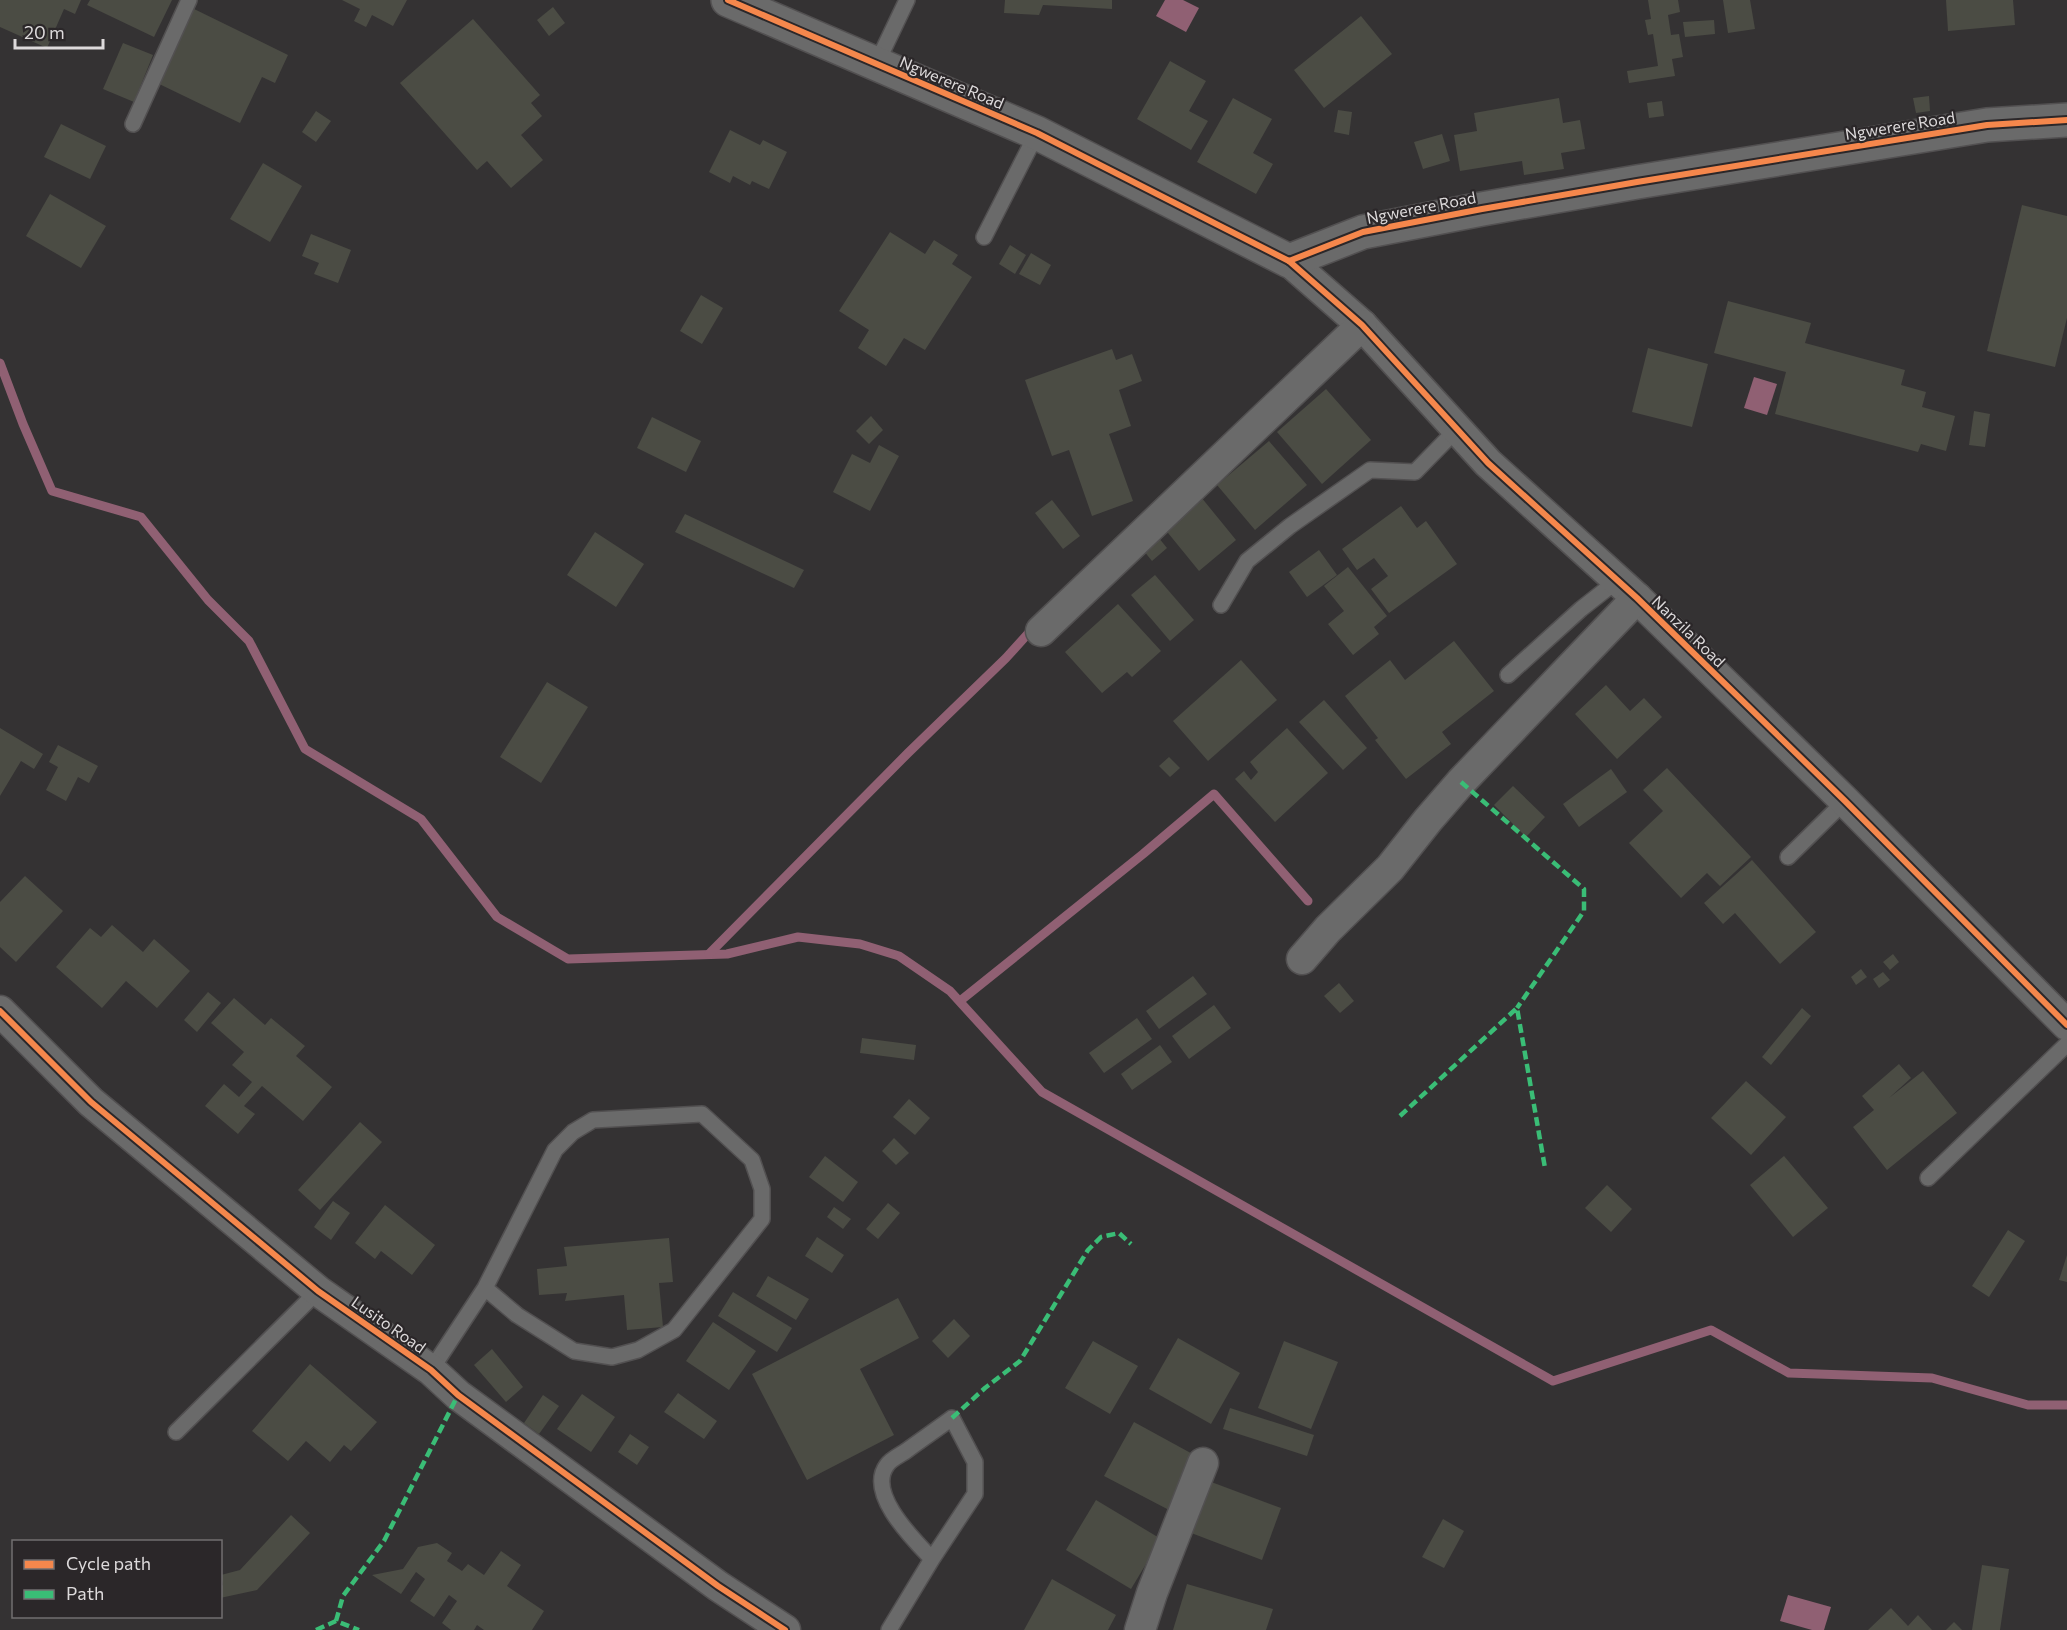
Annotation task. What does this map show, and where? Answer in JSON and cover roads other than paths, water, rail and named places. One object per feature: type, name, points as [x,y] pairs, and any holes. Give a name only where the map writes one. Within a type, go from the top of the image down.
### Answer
[{"type":"street","name":"Ngwerere Road","points":[[728,0],[1037,133],[1289,261],[1363,232],[1482,209],[1987,125],[2067,120]]},
{"type":"street","name":"Nanzila Road","points":[[1289,261],[1362,325],[1488,463],[1628,589],[1845,801],[2067,1025]]},
{"type":"street","points":[[1041,631],[1362,325]]},
{"type":"street","points":[[1302,959],[1328,929],[1390,868],[1428,820],[1628,589]]},
{"type":"street","name":"Lusito Road","points":[[0,1011],[91,1102],[318,1291],[431,1370],[458,1395],[718,1586],[785,1630]]},
{"type":"street","points":[[1140,1630],[1152,1593],[1203,1463]]},
{"type":"lane","points":[[133,124],[189,0]]},
{"type":"lane","points":[[876,65],[907,0]]},
{"type":"lane","points":[[984,237],[1037,133]]},
{"type":"lane","points":[[1221,605],[1247,561],[1290,526],[1370,470],[1415,472],[1457,429]]},
{"type":"lane","points":[[1508,675],[1581,609],[1628,589]]},
{"type":"lane","points":[[1788,857],[1845,801]]},
{"type":"lane","points":[[1928,1178],[2067,1044]]},
{"type":"lane","points":[[431,1370],[485,1288],[555,1150],[573,1132],[593,1120],[702,1114],[752,1160],[762,1189],[762,1220],[674,1330],[638,1350],[612,1357],[574,1351],[517,1315],[485,1288]]},
{"type":"lane","points":[[176,1432],[318,1291]]},
{"type":"lane","points":[[889,1630],[975,1494],[975,1462],[952,1418],[888,1463],[881,1478],[882,1491],[893,1512],[915,1542],[932,1559]]},
{"type":"waterway","points":[[0,363],[52,491],[141,517],[208,600],[249,641],[305,749],[421,819],[497,917],[568,959],[727,954],[798,937],[860,944],[899,956],[950,991],[1042,1092],[1553,1381],[1711,1330],[1789,1373],[1932,1378],[2028,1405],[2067,1405]]},
{"type":"waterway","points":[[709,954],[908,753],[1006,658],[1034,627]]},
{"type":"waterway","points":[[960,1001],[1214,794],[1308,901]]}]
